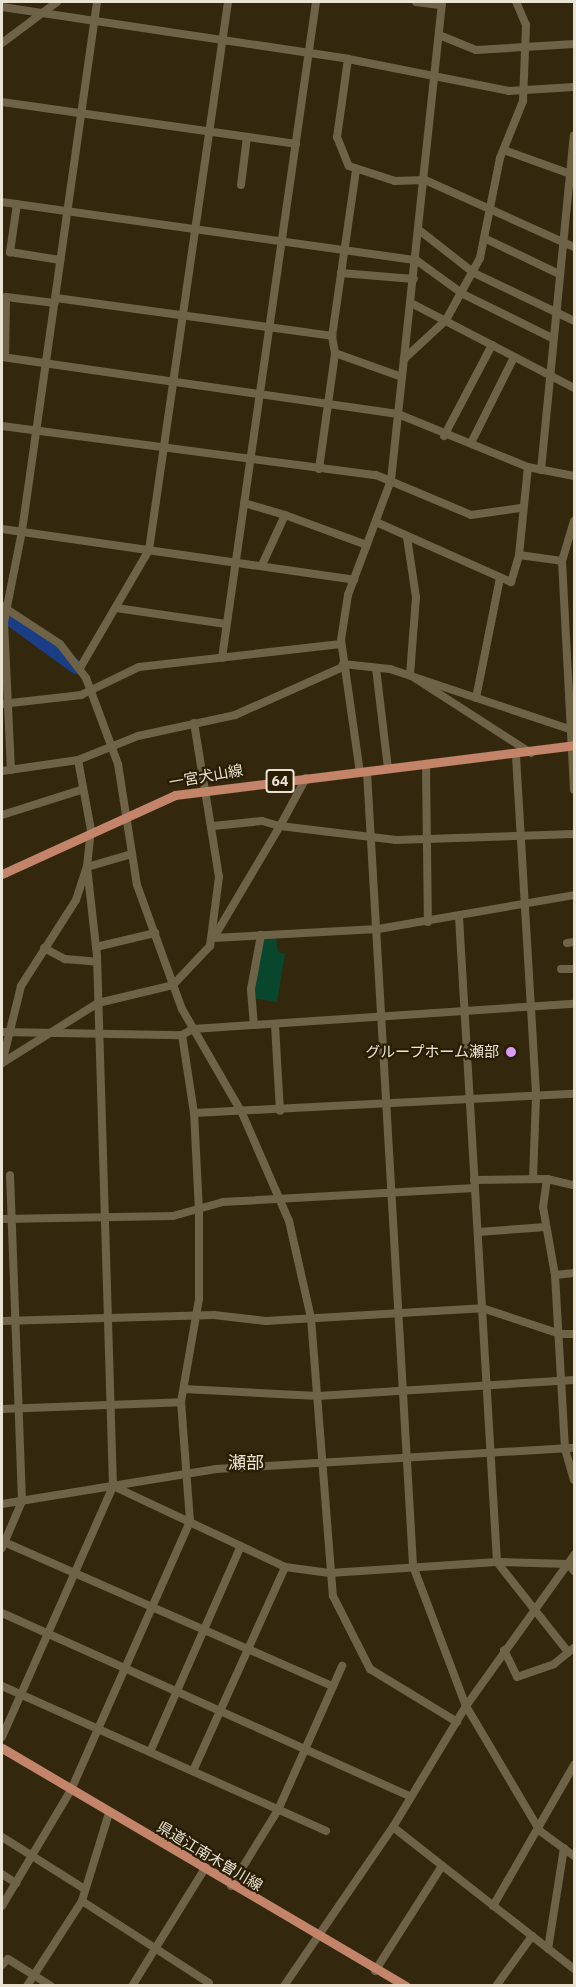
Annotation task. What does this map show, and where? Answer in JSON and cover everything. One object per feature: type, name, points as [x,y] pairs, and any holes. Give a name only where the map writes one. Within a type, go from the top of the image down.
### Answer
[{"type":"main road","name":"一宮犬山線","points":[[2,874],[128,812],[206,789],[572,748]]},
{"type":"main road","name":"県道江南木曽川線","points":[[2,1748],[318,1938],[406,1986]]},
{"type":"street","points":[[2,43],[57,2]]},
{"type":"street","points":[[11,770],[4,704],[2,638],[5,608],[22,531],[97,2]]},
{"type":"street","points":[[80,668],[150,549],[228,2]]},
{"type":"street","points":[[222,658],[316,2]]},
{"type":"street","points":[[416,2],[442,3],[425,180],[391,480],[354,580],[341,644],[343,666],[364,772],[371,836],[413,1566],[466,1706],[540,1831],[574,1856]]},
{"type":"street","points":[[404,359],[446,320],[474,273],[484,238],[488,207],[504,150],[523,101],[520,90],[526,25],[516,2]]},
{"type":"street","points":[[2,8],[348,59],[520,90],[574,87]]},
{"type":"street","points":[[439,35],[476,50],[574,44]]},
{"type":"street","points":[[319,469],[335,353],[332,336],[356,170],[337,137],[348,59]]},
{"type":"street","points":[[2,102],[296,144]]},
{"type":"street","points":[[541,470],[547,374],[572,175],[574,136]]},
{"type":"street","points":[[241,184],[247,137]]},
{"type":"street","points":[[504,150],[572,175]]},
{"type":"street","points":[[356,170],[395,180],[425,180],[574,247]]},
{"type":"street","points":[[2,202],[416,260],[463,294],[552,338]]},
{"type":"street","points":[[17,204],[10,252],[60,260]]},
{"type":"street","points":[[419,230],[474,273],[574,321]]},
{"type":"street","points":[[484,238],[559,274]]},
{"type":"street","points":[[341,273],[414,279]]},
{"type":"street","points":[[332,336],[183,315],[6,297],[3,357],[398,414],[444,436],[471,443],[528,467],[574,476]]},
{"type":"street","points":[[411,303],[574,388]]},
{"type":"street","points":[[444,436],[492,345]]},
{"type":"street","points":[[335,353],[402,377]]},
{"type":"street","points":[[471,443],[514,357]]},
{"type":"street","points":[[2,426],[391,480],[471,515],[520,508]]},
{"type":"street","points":[[376,522],[511,582],[519,555],[520,508],[528,467]]},
{"type":"street","points":[[244,503],[285,515],[367,545]]},
{"type":"street","points":[[262,565],[285,515]]},
{"type":"street","points":[[574,521],[572,538],[562,561],[569,729],[574,790]]},
{"type":"street","points":[[2,529],[354,580]]},
{"type":"street","points":[[407,537],[416,597],[410,675]]},
{"type":"street","points":[[519,555],[562,561]]},
{"type":"street","points":[[476,698],[500,578]]},
{"type":"street","points":[[5,608],[60,644],[80,668],[114,748],[128,812],[132,854],[173,985],[193,1029],[242,1113],[280,1200],[311,1318],[333,1596],[370,1670],[457,1722]]},
{"type":"street","points":[[116,608],[226,624]]},
{"type":"street","points":[[4,704],[91,692],[138,667],[341,644]]},
{"type":"street","points":[[2,771],[78,760],[194,723],[255,707],[343,666],[376,668],[410,675],[569,729]]},
{"type":"street","points":[[376,668],[388,769]]},
{"type":"street","points":[[410,675],[532,753]]},
{"type":"street","points":[[194,723],[213,826],[219,878],[213,938]]},
{"type":"street","points":[[516,756],[536,1097],[533,1179]]},
{"type":"street","points":[[2,1063],[4,1032],[21,986],[76,900],[87,867],[91,830],[81,790],[78,760]]},
{"type":"street","points":[[426,766],[428,922]]},
{"type":"street","points":[[2,1063],[45,1032],[98,1003],[173,985],[213,938],[306,778]]},
{"type":"street","points":[[2,814],[81,790]]},
{"type":"street","points":[[213,826],[262,821],[280,826],[427,840],[522,838],[574,834]]},
{"type":"street","points":[[87,867],[132,854]]},
{"type":"street","points":[[2,1737],[46,1631],[113,1486],[97,962],[87,867]]},
{"type":"street","points":[[213,938],[378,929],[459,917],[574,895]]},
{"type":"street","points":[[459,917],[497,1562],[573,1650],[554,1664],[517,1677],[504,1650]]},
{"type":"street","points":[[96,947],[155,933]]},
{"type":"street","points":[[254,1025],[251,989],[261,935]]},
{"type":"street","points":[[44,948],[64,959],[97,962]]},
{"type":"street","points":[[561,969],[574,969]]},
{"type":"street","points":[[4,1032],[182,1035],[193,1029],[466,1013],[574,1004]]},
{"type":"street","points":[[274,1025],[280,1111]]},
{"type":"street","points":[[2,1906],[71,1790],[190,1521],[181,1402],[197,1315],[200,1211],[194,1113],[182,1035]]},
{"type":"street","points":[[194,1113],[242,1113],[574,1094]]},
{"type":"street","points":[[10,1175],[22,1502],[3,1545],[73,1573],[247,1652],[332,1686]]},
{"type":"street","points":[[2,1219],[200,1211],[223,1202],[392,1194],[533,1179],[547,1179],[574,1185]]},
{"type":"street","points":[[547,1179],[546,1227],[555,1275],[565,1449],[574,1480]]},
{"type":"street","points":[[478,1232],[546,1227]]},
{"type":"street","points":[[555,1275],[574,1273]]},
{"type":"street","points":[[2,1321],[197,1315],[311,1318],[482,1308],[560,1334],[574,1334]]},
{"type":"street","points":[[184,1389],[318,1396],[574,1380]]},
{"type":"street","points":[[2,1409],[181,1402]]},
{"type":"street","points":[[2,1504],[187,1474],[322,1463],[574,1448]]},
{"type":"street","points":[[113,1486],[285,1567],[330,1573],[497,1562],[568,1564],[574,1571]]},
{"type":"street","points":[[150,1752],[242,1546]]},
{"type":"street","points":[[284,1986],[393,1827],[466,1706],[574,1555]]},
{"type":"street","points":[[193,1771],[285,1567]]},
{"type":"street","points":[[2,1613],[411,1797]]},
{"type":"street","points":[[231,1886],[278,1810],[304,1747],[342,1666]]},
{"type":"street","points":[[2,1686],[326,1831]]},
{"type":"street","points":[[493,1906],[540,1831],[574,1765]]},
{"type":"street","points":[[27,1986],[82,1901],[83,1888],[109,1813]]},
{"type":"street","points":[[393,1827],[574,1970]]},
{"type":"street","points":[[2,1837],[83,1888]]},
{"type":"street","points":[[548,1950],[564,1848]]},
{"type":"street","points":[[375,1971],[442,1866]]},
{"type":"street","points":[[132,1986],[204,1870]]},
{"type":"street","points":[[2,1874],[16,1883]]},
{"type":"street","points":[[82,1901],[156,1946],[209,1983]]},
{"type":"street","points":[[496,1986],[532,1936]]},
{"type":"street","points":[[2,1965],[8,1959],[51,1986]]},
{"type":"green space","points":[[276,937],[278,952],[285,954],[277,1002],[252,998],[264,938]]},
{"type":"waterway","points":[[2,613],[76,667]]},
{"type":"place","name":"グループホーム瀬部","points":[[511,1052]]},
{"type":"district","name":"瀬部","points":[[246,1463]]}]
